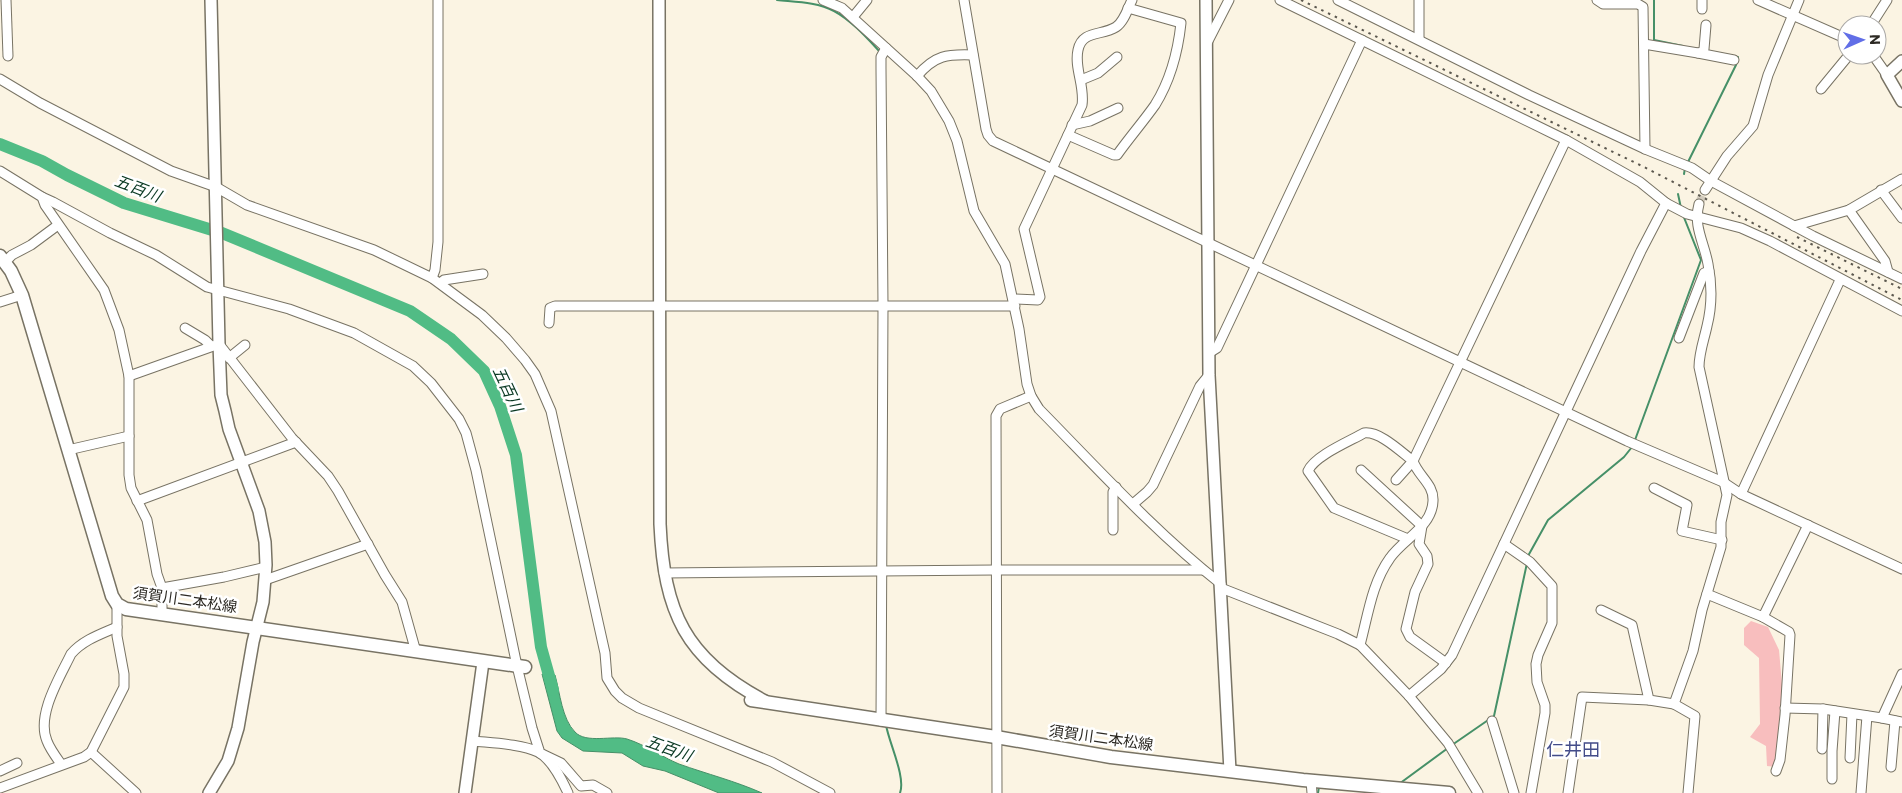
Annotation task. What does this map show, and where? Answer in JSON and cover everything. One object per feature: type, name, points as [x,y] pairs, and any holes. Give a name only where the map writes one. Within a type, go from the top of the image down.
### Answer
[{"type":"main road","name":"須賀川二本松線","points":[[3,259],[14,276],[22,295],[112,596],[117,604],[126,609],[521,667]]},
{"type":"main road","name":"須賀川二本松線","points":[[751,700],[996,737],[1111,757],[1230,771],[1311,787],[1449,793]]},
{"type":"street","points":[[6,0],[8,56]]},
{"type":"street","points":[[210,793],[228,762],[233,748],[263,602],[266,567],[262,522],[229,429],[221,395],[215,345],[218,289],[211,0]]},
{"type":"street","points":[[436,280],[435,270],[438,242],[438,0]]},
{"type":"street","points":[[659,0],[660,524],[664,573],[674,609],[687,636],[696,649],[724,676],[767,702]]},
{"type":"street","points":[[823,0],[842,8],[917,76],[930,91],[952,129],[974,211],[1002,255],[1005,264],[1014,302],[1025,372],[1031,396],[1038,409],[1132,504],[1221,586],[1338,634],[1360,645],[1409,696],[1450,746],[1478,793]]},
{"type":"street","points":[[853,17],[867,0]]},
{"type":"street","points":[[964,0],[988,135],[993,141],[1644,449],[1723,482],[1741,494],[1902,569]]},
{"type":"street","points":[[1206,0],[1209,375],[1230,771]]},
{"type":"street","points":[[1207,43],[1229,0]]},
{"type":"street","points":[[1280,0],[1566,140],[1640,182],[1666,203],[1691,215],[1741,228],[1770,241],[1840,280],[1902,311]]},
{"type":"street","points":[[1338,0],[1529,95],[1644,149],[1692,168],[1794,226],[1902,279]]},
{"type":"street","points":[[1419,0],[1419,39]]},
{"type":"street","points":[[1597,0],[1603,4],[1641,4],[1644,10],[1644,149]]},
{"type":"street","points":[[1758,0],[1837,35]]},
{"type":"street","points":[[1705,190],[1727,156],[1753,126],[1768,76],[1799,0]]},
{"type":"street","points":[[1877,15],[1887,0]]},
{"type":"street","points":[[549,323],[550,308],[555,306],[883,306],[1038,300],[1040,297],[1024,229],[1082,105],[1077,53],[1080,42],[1086,36],[1116,27],[1130,4],[1181,23],[1174,64],[1161,94],[1156,104],[1117,155],[1114,156],[1068,135]]},
{"type":"street","points":[[1698,53],[1704,49],[1706,25]]},
{"type":"street","points":[[1209,353],[1217,348],[1362,40]]},
{"type":"street","points":[[1644,44],[1734,60]]},
{"type":"street","points":[[881,721],[883,306],[881,57],[886,48]]},
{"type":"street","points":[[917,76],[932,62],[946,55],[973,56]]},
{"type":"street","points":[[1081,80],[1098,73],[1117,57]]},
{"type":"street","points":[[1887,75],[1902,61]]},
{"type":"street","points":[[1821,89],[1841,65]]},
{"type":"street","points":[[1880,65],[1902,101]]},
{"type":"street","points":[[0,79],[40,103],[171,171],[247,205],[374,250],[436,280],[482,315],[525,360],[544,391],[551,411],[569,489],[605,653],[607,678],[615,692],[639,708],[772,762],[830,793]]},
{"type":"street","points":[[1072,126],[1090,121],[1118,108]]},
{"type":"street","points":[[1396,480],[1413,461],[1566,140]]},
{"type":"street","points":[[0,171],[42,197],[156,255],[207,287],[289,309],[354,334],[413,366],[431,383],[452,408],[466,433],[521,667],[532,728],[540,753],[554,768],[568,793]]},
{"type":"street","points":[[1794,226],[1850,210],[1902,179]]},
{"type":"street","points":[[1881,190],[1902,218]]},
{"type":"street","points":[[42,197],[44,205],[104,290],[119,330],[129,376],[129,475],[131,488],[147,520],[157,574],[162,588],[162,614]]},
{"type":"street","points":[[1409,696],[1446,663],[1567,411],[1641,251],[1666,203]]},
{"type":"street","points":[[1691,215],[1699,204]]},
{"type":"street","points":[[1850,210],[1885,261],[1888,272]]},
{"type":"street","points":[[1674,704],[1693,651],[1722,540],[1721,522],[1727,494],[1699,368],[1699,355],[1708,324],[1712,294],[1709,271],[1691,215]]},
{"type":"street","points":[[3,259],[31,245],[58,225]]},
{"type":"street","points":[[1679,338],[1704,273],[1709,271]]},
{"type":"street","points":[[436,280],[483,274]]},
{"type":"street","points":[[1741,494],[1840,280]]},
{"type":"street","points":[[0,302],[22,295]]},
{"type":"street","points":[[185,328],[215,345],[229,358],[296,442],[328,476],[402,602],[416,652]]},
{"type":"street","points":[[129,376],[215,345]]},
{"type":"street","points":[[229,358],[245,345]]},
{"type":"street","points":[[1132,504],[1153,485],[1200,386],[1209,375]]},
{"type":"street","points":[[997,793],[996,416],[1000,409],[1031,396]]},
{"type":"street","points":[[1360,645],[1376,585],[1382,570],[1392,556],[1422,526],[1431,512],[1433,502],[1430,485],[1413,461],[1384,439],[1366,432],[1312,465],[1308,471],[1334,508],[1408,539]]},
{"type":"street","points":[[68,450],[129,436]]},
{"type":"street","points":[[137,501],[296,442]]},
{"type":"street","points":[[1361,470],[1422,526]]},
{"type":"street","points":[[1113,530],[1113,492],[1116,487]]},
{"type":"street","points":[[1654,488],[1687,505],[1682,532],[1722,540]]},
{"type":"street","points":[[1763,617],[1808,525]]},
{"type":"street","points":[[1422,526],[1419,536],[1420,544],[1427,556],[1428,564],[1415,592],[1406,629],[1407,634],[1413,640],[1446,663]]},
{"type":"street","points":[[265,580],[368,544]]},
{"type":"street","points":[[1504,544],[1527,559],[1552,586],[1552,623],[1536,664],[1537,682],[1545,705],[1545,713],[1531,793]]},
{"type":"street","points":[[162,588],[224,578],[266,567]]},
{"type":"street","points":[[664,573],[1203,570]]},
{"type":"street","points":[[1707,594],[1763,617],[1789,632],[1785,708],[1780,760],[1776,771]]},
{"type":"street","points":[[0,788],[60,764],[84,757],[91,752],[124,687],[124,674],[116,627],[117,604]]},
{"type":"street","points":[[1601,610],[1632,625],[1649,700]]},
{"type":"street","points":[[60,764],[46,740],[47,706],[71,654],[90,639],[116,627]]},
{"type":"street","points":[[466,793],[483,662]]},
{"type":"street","points":[[1882,718],[1902,674]]},
{"type":"street","points":[[1568,793],[1582,697],[1649,700],[1674,704],[1695,716],[1688,793]]},
{"type":"street","points":[[1785,708],[1823,710],[1899,721],[1891,767]]},
{"type":"street","points":[[1822,749],[1823,710]]},
{"type":"street","points":[[1832,779],[1835,712]]},
{"type":"street","points":[[1850,758],[1852,714]]},
{"type":"street","points":[[1861,793],[1867,716]]},
{"type":"street","points":[[1492,721],[1514,793]]},
{"type":"street","points":[[473,741],[511,746],[540,753],[561,763],[581,786],[593,785],[607,793]]},
{"type":"street","points":[[91,752],[136,793]]},
{"type":"street","points":[[0,771],[17,763]]},
{"type":"shaded area","points":[[1751,621],[1768,627],[1779,650],[1783,696],[1777,767],[1767,766],[1766,746],[1750,737],[1760,724],[1759,658],[1744,645],[1744,628]]},
{"type":"shaded area","points":[[542,674],[555,675],[567,720],[580,736],[586,738],[627,739],[641,744],[679,764],[762,793],[719,793],[665,771],[643,766],[622,753],[583,751],[562,738],[557,731]]},
{"type":"waterway","points":[[777,0],[814,4],[834,11],[853,24],[880,52]]},
{"type":"waterway","points":[[1654,0],[1654,40],[1683,46]]},
{"type":"waterway","points":[[1688,162],[1736,65],[1737,57]]},
{"type":"waterway","name":"五百川","points":[[0,144],[42,161],[124,203],[222,233],[410,311],[451,339],[484,371],[500,406],[516,455],[541,647],[553,690]]},
{"type":"waterway","points":[[1684,174],[1685,168]]},
{"type":"waterway","points":[[1678,194],[1681,208]]},
{"type":"waterway","points":[[1635,440],[1701,260],[1683,215]]},
{"type":"waterway","points":[[1528,556],[1548,520],[1624,457],[1632,447]]},
{"type":"waterway","points":[[1452,745],[1494,716],[1527,563]]},
{"type":"waterway","points":[[886,725],[901,778],[900,793]]},
{"type":"waterway","points":[[1399,784],[1448,748]]},
{"type":"waterway","points":[[1318,793],[1319,787]]},
{"type":"tunnel","points":[[1699,204],[1705,190]]},
{"type":"railway","points":[[1301,0],[1644,167],[1902,300]]},
{"type":"railway","points":[[1797,237],[1902,289]]},
{"type":"district","name":"仁井田","points":[[1573,750]]}]
